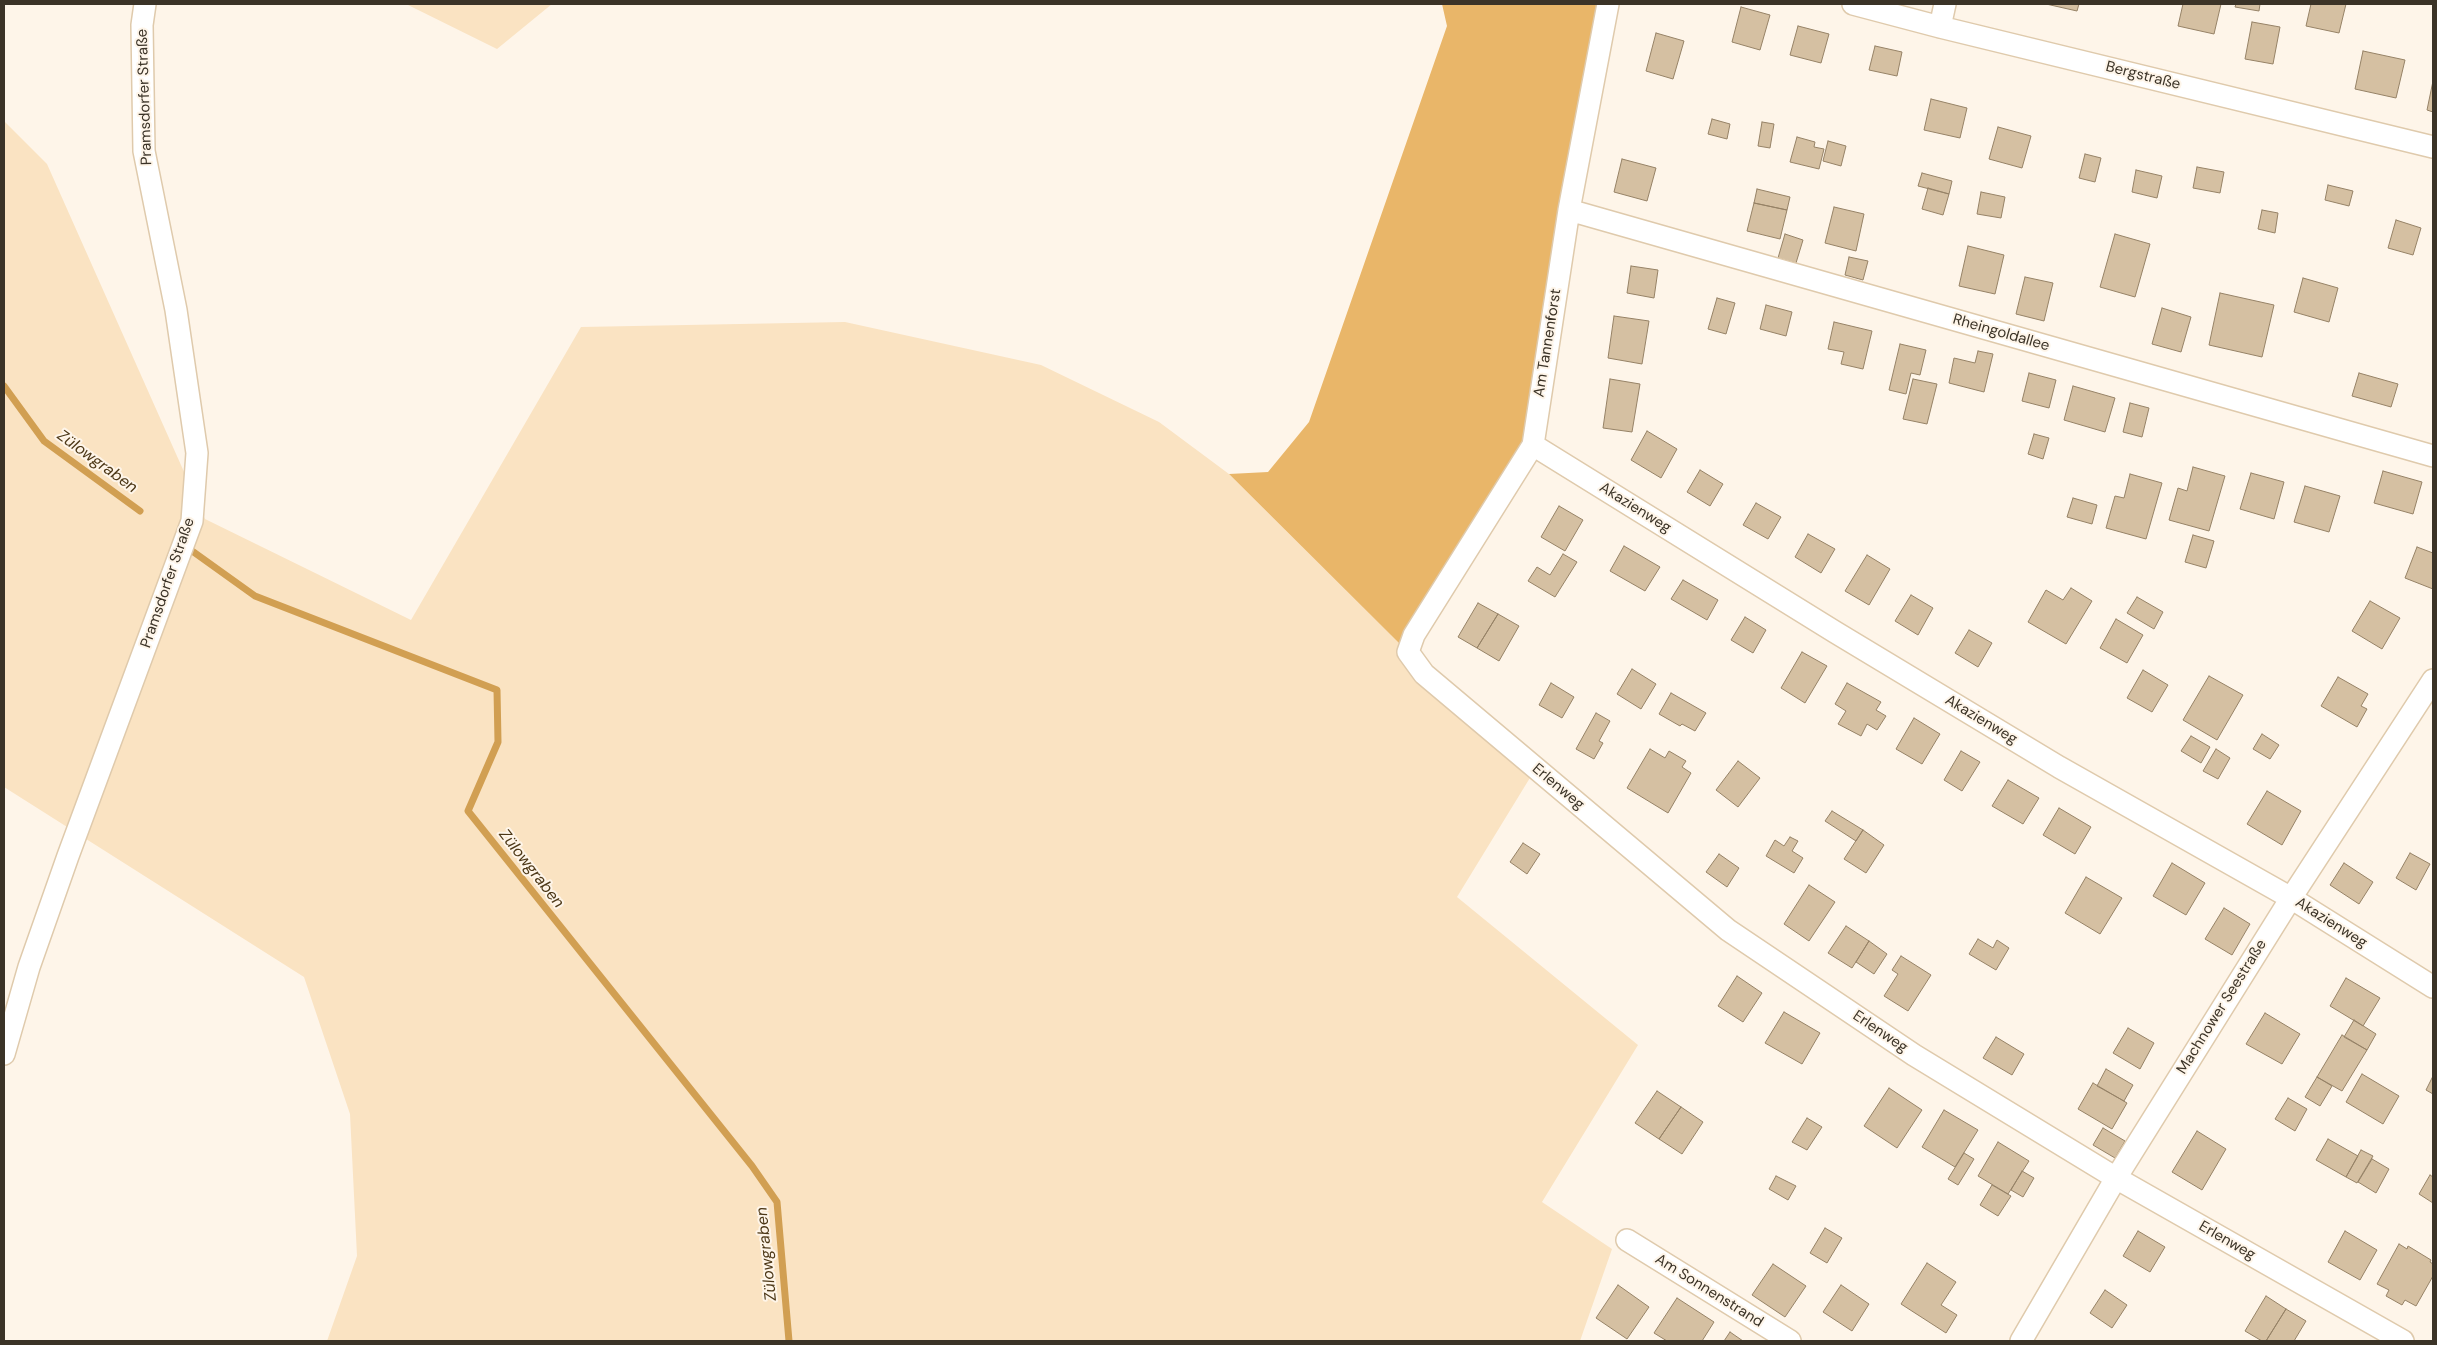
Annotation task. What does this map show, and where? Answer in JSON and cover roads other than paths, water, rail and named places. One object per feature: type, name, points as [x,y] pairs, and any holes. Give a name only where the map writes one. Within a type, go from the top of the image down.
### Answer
[{"type":"street","name":"Pramsdorfer Straße","points":[[4,1054],[29,967],[68,856],[192,521],[197,453],[176,310],[144,151],[142,25],[145,4]]},
{"type":"street","name":"Am Tannenforst","points":[[1408,652],[1414,635],[1533,444],[1569,210],[1608,4]]},
{"type":"street","name":"Bergstraße","points":[[1853,4],[1940,27],[2433,147]]},
{"type":"street","points":[[1940,27],[1945,4]]},
{"type":"street","name":"Rheingoldallee","points":[[1569,210],[2433,456]]},
{"type":"street","name":"Akazienweg","points":[[1533,444],[1835,632],[2058,767],[2291,898],[2433,987]]},
{"type":"street","name":"Erlenweg","points":[[1408,652],[1424,674],[1728,930],[1914,1055],[2116,1178],[2403,1341]]},
{"type":"street","name":"Machnower Seestraße","points":[[2021,1341],[2116,1178],[2291,898],[2433,681]]},
{"type":"street","name":"Am Sonnenstrand","points":[[1627,1240],[1790,1341]]},
{"type":"waterway","name":"Zülowgraben","points":[[4,386],[44,441],[140,511]]},
{"type":"waterway","name":"Zülowgraben","points":[[188,548],[255,596],[497,690],[498,742],[468,811],[752,1166],[777,1202],[789,1341]]}]
